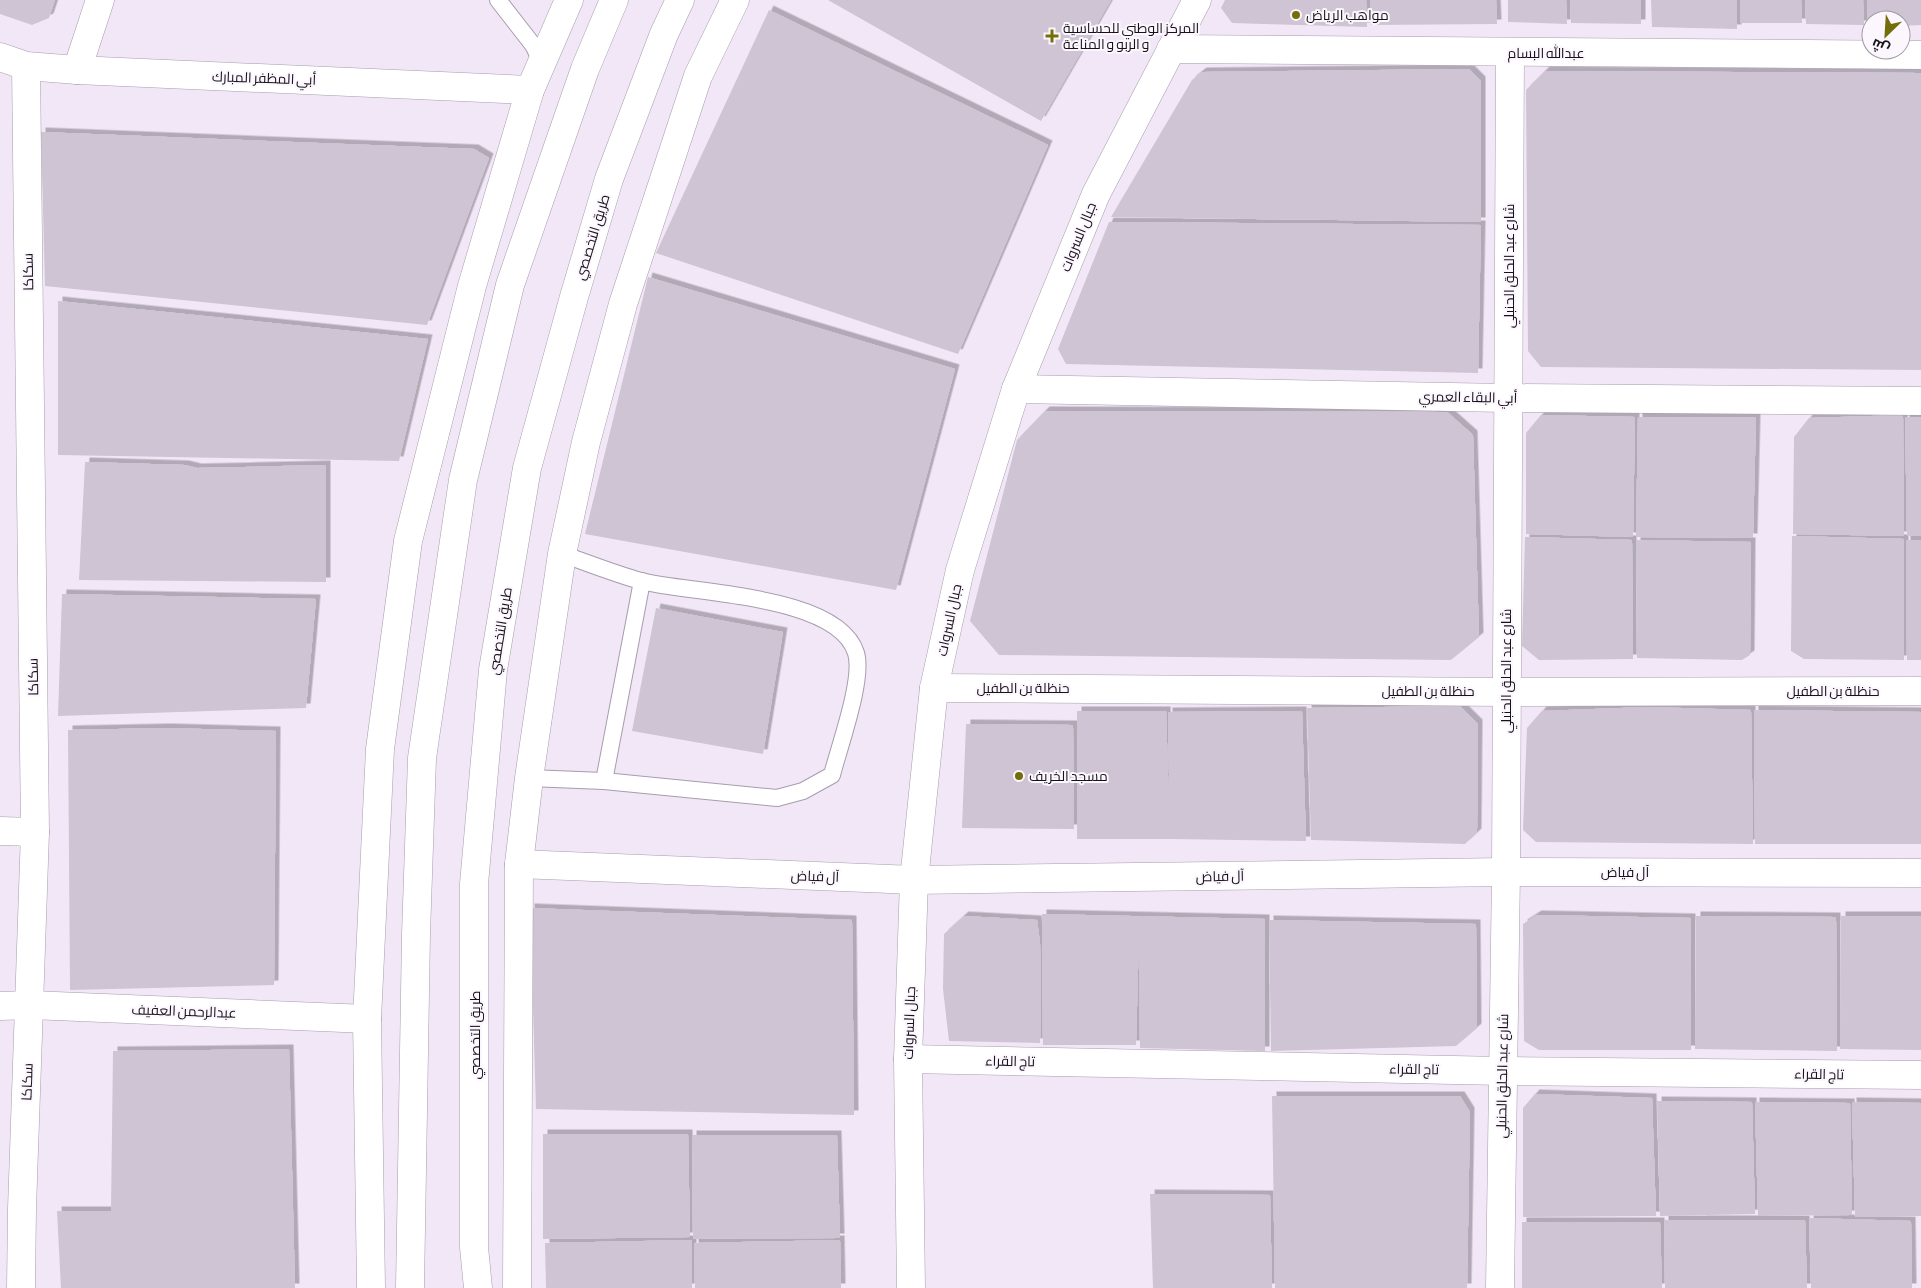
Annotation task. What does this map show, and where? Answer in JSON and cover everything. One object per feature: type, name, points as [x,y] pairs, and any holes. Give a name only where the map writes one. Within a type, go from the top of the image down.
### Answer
[{"type":"street","points":[[77,70],[100,0]]},
{"type":"street","points":[[371,1288],[367,1019],[380,749],[408,541],[472,286],[530,90],[569,0]]},
{"type":"street","points":[[410,1288],[416,934],[422,758],[463,480],[510,285],[585,69],[614,0]]},
{"type":"street","name":"طريق التخصصي","points":[[478,1288],[474,1247],[474,884],[493,670],[526,468],[609,178],[664,34],[680,0]]},
{"type":"street","points":[[517,1288],[519,864],[529,778],[562,554],[586,442],[623,304],[698,76],[735,0]]},
{"type":"street","name":"جبال السروات","points":[[911,1288],[908,1059],[914,880],[934,688],[960,570],[1016,389],[1096,194],[1197,0]]},
{"type":"street","name":"عبدالله البسام","points":[[1171,49],[1921,55]]},
{"type":"street","name":"شارع عبد الحلق الحنبلي","points":[[1500,1288],[1506,872],[1510,53]]},
{"type":"street","name":"أبي المظفر المبارك","points":[[0,57],[26,66],[77,70],[530,90]]},
{"type":"street","name":"سكاكا","points":[[21,1288],[11,1210],[31,1005],[35,832],[26,66]]},
{"type":"street","name":"أبي البقاء العمري","points":[[1016,389],[1507,398],[1921,401]]},
{"type":"street","name":"حنظلة بن الطفيل","points":[[934,688],[1506,692],[1921,691]]},
{"type":"street","points":[[0,830],[35,832]]},
{"type":"street","name":"آل فياض","points":[[519,864],[914,880],[1506,872],[1921,873]]},
{"type":"street","name":"عبدالرحمن العفيف","points":[[0,1006],[31,1005],[367,1019]]},
{"type":"street","name":"تاج القراء","points":[[908,1059],[1502,1071],[1921,1075]]},
{"type":"lane","points":[[498,0],[533,45],[542,63]]},
{"type":"lane","points":[[529,778],[604,781],[777,798],[803,791],[832,775],[856,683],[856,654],[850,641],[846,635],[822,619],[801,610],[725,592],[642,581],[562,554]]},
{"type":"lane","points":[[604,781],[642,581]]},
{"type":"building","points":[[0,0],[55,0],[49,18],[32,25],[0,14]]},
{"type":"building","points":[[828,0],[1111,0],[1041,121]]},
{"type":"building","name":"مواهب الرياض","points":[[1225,0],[1366,0],[1367,27],[1232,23],[1221,8]]},
{"type":"building","points":[[1370,0],[1496,0],[1497,24],[1371,25]]},
{"type":"building","points":[[1508,0],[1566,0],[1567,24],[1508,22]]},
{"type":"building","points":[[1570,0],[1641,0],[1641,24],[1571,23]]},
{"type":"building","points":[[1651,0],[1737,0],[1737,29],[1652,27]]},
{"type":"building","points":[[1740,0],[1801,0],[1802,23],[1740,23]]},
{"type":"building","points":[[1805,0],[1863,0],[1861,25],[1806,24]]},
{"type":"building","points":[[1867,0],[1921,0],[1921,25],[1911,26],[1911,10],[1867,10]]},
{"type":"building","points":[[769,10],[1048,145],[958,354],[656,253]]},
{"type":"building","points":[[1469,69],[1481,81],[1481,222],[1111,217],[1192,80],[1202,72]]},
{"type":"building","points":[[1545,71],[1921,73],[1921,370],[1541,367],[1528,351],[1526,90]]},
{"type":"building","points":[[41,132],[474,149],[489,158],[427,325],[45,286]]},
{"type":"building","points":[[1109,222],[1481,225],[1478,373],[1066,364],[1058,349]]},
{"type":"building","points":[[648,277],[955,369],[896,590],[585,534]]},
{"type":"building","points":[[58,301],[428,339],[399,461],[58,455]]},
{"type":"building","points":[[1045,411],[1447,412],[1473,435],[1479,637],[1451,660],[999,655],[970,621],[1017,440]]},
{"type":"building","points":[[1541,415],[1635,417],[1633,537],[1526,534],[1526,433]]},
{"type":"building","points":[[1903,415],[1904,536],[1793,534],[1794,437],[1809,418]]},
{"type":"building","points":[[1638,417],[1756,417],[1753,538],[1636,537]]},
{"type":"building","points":[[1905,417],[1921,417],[1921,536],[1907,536]]},
{"type":"building","points":[[85,462],[185,465],[197,468],[326,465],[326,582],[79,580]]},
{"type":"building","points":[[1792,536],[1904,539],[1904,660],[1804,659],[1791,651]]},
{"type":"building","points":[[1525,537],[1632,540],[1633,659],[1539,660],[1522,646]]},
{"type":"building","points":[[1636,540],[1751,542],[1750,655],[1742,660],[1637,658]]},
{"type":"building","points":[[1906,540],[1921,540],[1921,660],[1907,660]]},
{"type":"building","points":[[62,594],[316,599],[306,708],[58,716]]},
{"type":"building","points":[[656,608],[783,632],[763,754],[632,731]]},
{"type":"building","points":[[1460,706],[1478,724],[1477,833],[1465,844],[1311,840],[1307,708]]},
{"type":"building","points":[[1647,707],[1751,710],[1753,844],[1536,842],[1523,830],[1527,728],[1542,711]]},
{"type":"building","points":[[1754,710],[1921,712],[1921,844],[1755,844]]},
{"type":"building","points":[[1077,711],[1166,711],[1170,839],[1077,839]]},
{"type":"building","points":[[1302,711],[1306,841],[1170,839],[1168,712]]},
{"type":"building","name":"مسجد الخريف","points":[[966,724],[1073,725],[1074,829],[962,828]]},
{"type":"building","points":[[167,728],[276,731],[274,985],[70,990],[68,730]]},
{"type":"building","points":[[530,908],[852,920],[854,1115],[536,1109]]},
{"type":"building","points":[[1042,914],[1265,919],[1265,1051],[1140,1048],[1139,933],[1136,1045],[1043,1045]]},
{"type":"building","points":[[1537,915],[1691,918],[1691,1050],[1539,1050],[1524,1041],[1523,924]]},
{"type":"building","points":[[964,916],[1037,920],[1040,943],[1040,1043],[949,1041],[943,989],[944,934]]},
{"type":"building","points":[[1696,916],[1836,917],[1837,1051],[1695,1049]]},
{"type":"building","points":[[1841,916],[1921,916],[1921,1050],[1840,1049]]},
{"type":"building","points":[[1269,920],[1476,924],[1477,1028],[1456,1046],[1271,1051]]},
{"type":"building","points":[[289,1049],[295,1288],[61,1288],[57,1211],[111,1211],[113,1051]]},
{"type":"building","points":[[1535,1094],[1652,1098],[1656,1216],[1523,1217],[1523,1108]]},
{"type":"building","points":[[1272,1096],[1460,1096],[1470,1112],[1467,1288],[1275,1288]]},
{"type":"building","points":[[1657,1101],[1752,1102],[1755,1214],[1660,1216]]},
{"type":"building","points":[[1755,1102],[1850,1103],[1852,1215],[1758,1216]]},
{"type":"building","points":[[1852,1102],[1921,1103],[1921,1216],[1855,1217]]},
{"type":"building","points":[[543,1134],[688,1134],[690,1237],[543,1239]]},
{"type":"building","points":[[692,1135],[837,1135],[840,1238],[693,1239]]},
{"type":"building","points":[[1150,1194],[1270,1195],[1272,1288],[1153,1288]]},
{"type":"building","points":[[1809,1218],[1911,1221],[1912,1288],[1811,1288]]},
{"type":"building","points":[[1664,1220],[1805,1220],[1807,1288],[1665,1288]]},
{"type":"building","points":[[1522,1222],[1660,1222],[1662,1288],[1522,1288]]},
{"type":"building","points":[[692,1240],[692,1288],[546,1288],[545,1243]]},
{"type":"building","points":[[840,1240],[841,1288],[695,1288],[694,1243]]},
{"type":"place","name":"مواهب الرياض","points":[[1296,15]]},
{"type":"place","name":"المركز الوطني للحساسية و الربو و المناعة","points":[[1052,36]]},
{"type":"place","name":"مسجد الخريف","points":[[1019,776]]}]
